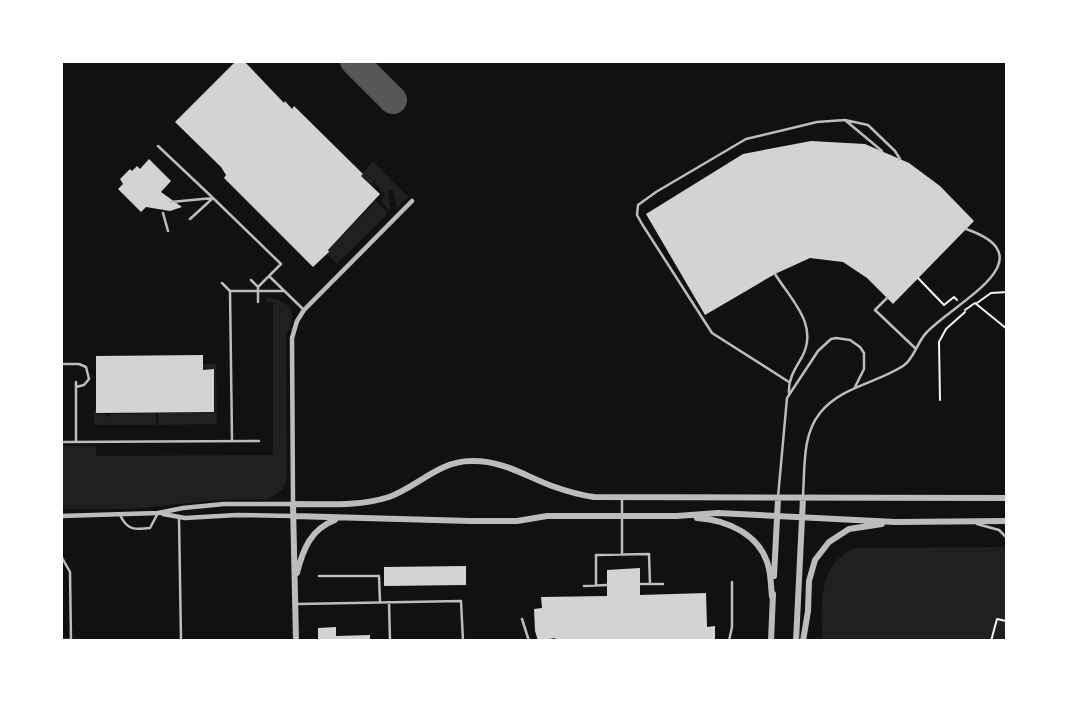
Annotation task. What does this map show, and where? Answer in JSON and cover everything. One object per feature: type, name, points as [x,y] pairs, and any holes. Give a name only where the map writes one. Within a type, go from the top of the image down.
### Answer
[{"type":"street","points":[[296,641],[292,338],[297,321],[304,310],[412,201]]},
{"type":"street","points":[[61,516],[158,513],[224,504],[349,504],[391,496],[445,466],[473,461],[516,469],[550,486],[576,494],[622,498],[1007,498]]},
{"type":"street","points":[[796,641],[803,498]]},
{"type":"street","points":[[771,641],[778,499]]},
{"type":"street","points":[[158,513],[179,517],[293,516],[482,521],[517,521],[547,516],[677,516],[718,513],[895,522],[1007,521]]},
{"type":"street","points":[[677,516],[722,521],[750,537],[769,568],[772,597]]},
{"type":"street","points":[[295,582],[300,561],[311,536],[328,522],[342,517]]},
{"type":"street","points":[[803,641],[811,569],[822,550],[834,538],[849,529],[895,522]]},
{"type":"lane","points":[[845,120],[882,151]]},
{"type":"lane","points":[[789,382],[712,333],[642,224],[638,215],[640,202],[746,139],[817,122],[845,120],[868,125],[900,159]]},
{"type":"lane","points":[[158,146],[281,264],[258,289],[258,302]]},
{"type":"lane","points":[[171,202],[213,198]]},
{"type":"lane","points":[[190,219],[213,198]]},
{"type":"lane","points":[[163,213],[168,231]]},
{"type":"lane","points":[[803,498],[806,450],[814,423],[827,405],[853,389],[904,365],[928,330],[989,280],[999,268],[997,247],[983,236],[966,229]]},
{"type":"lane","points":[[775,274],[804,318],[808,331],[806,349],[789,382],[789,394]]},
{"type":"lane","points":[[269,276],[304,310]]},
{"type":"lane","points":[[251,281],[258,289]]},
{"type":"lane","points":[[222,283],[230,291],[232,441]]},
{"type":"lane","points":[[230,291],[284,290]]},
{"type":"lane","points":[[887,298],[876,310],[915,348]]},
{"type":"lane","points":[[778,499],[785,404],[824,343],[836,338],[855,342],[864,353],[863,376],[853,389]]},
{"type":"lane","points":[[61,364],[79,364],[86,367],[89,379],[84,385],[76,384],[76,442]]},
{"type":"lane","points":[[61,442],[259,441]]},
{"type":"lane","points":[[622,498],[622,555]]},
{"type":"lane","points":[[120,515],[125,525],[133,529],[150,528],[158,513]]},
{"type":"lane","points":[[179,517],[181,641]]},
{"type":"lane","points":[[960,522],[993,528],[1007,538]]},
{"type":"lane","points":[[596,585],[596,555],[649,554],[650,584]]},
{"type":"lane","points":[[61,556],[70,572],[71,640],[61,640]]},
{"type":"lane","points":[[319,576],[379,576],[380,602]]},
{"type":"lane","points":[[729,641],[732,626],[732,582]]},
{"type":"lane","points":[[640,584],[663,584]]},
{"type":"lane","points":[[584,586],[607,585]]},
{"type":"lane","points":[[295,604],[461,601],[463,641]]},
{"type":"lane","points":[[389,602],[390,641]]},
{"type":"lane","points":[[522,619],[529,641]]},
{"type":"path","points":[[976,304],[988,295],[1007,292]]},
{"type":"path","points":[[940,400],[939,342],[946,329],[966,311]]},
{"type":"path","points":[[991,641],[997,619],[1006,621]]},
{"type":"shaded area","points":[[373,161],[408,197],[397,208],[393,190],[388,191],[391,212],[381,201],[385,194],[376,181],[371,185],[361,176]]},
{"type":"shaded area","points":[[374,199],[388,213],[337,264],[328,254],[328,250],[373,204]]},
{"type":"shaded area","points":[[265,298],[278,300],[286,305],[292,316],[286,339],[287,478],[283,489],[269,499],[220,500],[131,509],[61,509],[61,446],[96,446],[96,456],[273,455],[273,302],[266,302]]},
{"type":"shaded area","points":[[203,364],[216,364],[217,424],[158,425],[158,413],[215,413],[215,370],[203,370]]},
{"type":"shaded area","points":[[94,410],[97,414],[108,417],[110,414],[156,413],[156,425],[94,425]]},
{"type":"shaded area","points":[[1007,547],[1007,641],[822,641],[822,600],[827,575],[842,555],[855,548]]},
{"type":"building","points":[[236,61],[244,61],[284,103],[285,101],[292,109],[294,106],[380,194],[313,267],[224,178],[226,175],[221,167],[175,122]]},
{"type":"building","points":[[811,141],[865,144],[909,163],[940,186],[974,221],[893,304],[867,278],[843,262],[810,258],[775,274],[705,315],[646,214],[743,154]]},
{"type":"building","points":[[149,159],[171,181],[161,192],[182,207],[170,211],[146,207],[141,212],[118,189],[123,184],[120,179],[130,169],[132,171],[137,166],[140,169]]},
{"type":"building","points":[[203,355],[203,370],[214,369],[214,412],[96,413],[96,356]]},
{"type":"building","points":[[466,566],[466,585],[384,586],[384,567]]},
{"type":"building","points":[[640,568],[640,595],[706,593],[707,627],[715,626],[715,641],[555,641],[555,638],[538,641],[534,609],[542,608],[541,597],[607,596],[607,570]]},
{"type":"building","points":[[336,627],[336,636],[370,635],[370,641],[318,641],[318,628]]},
{"type":"taxiway","points":[[354,61],[393,100]]}]
